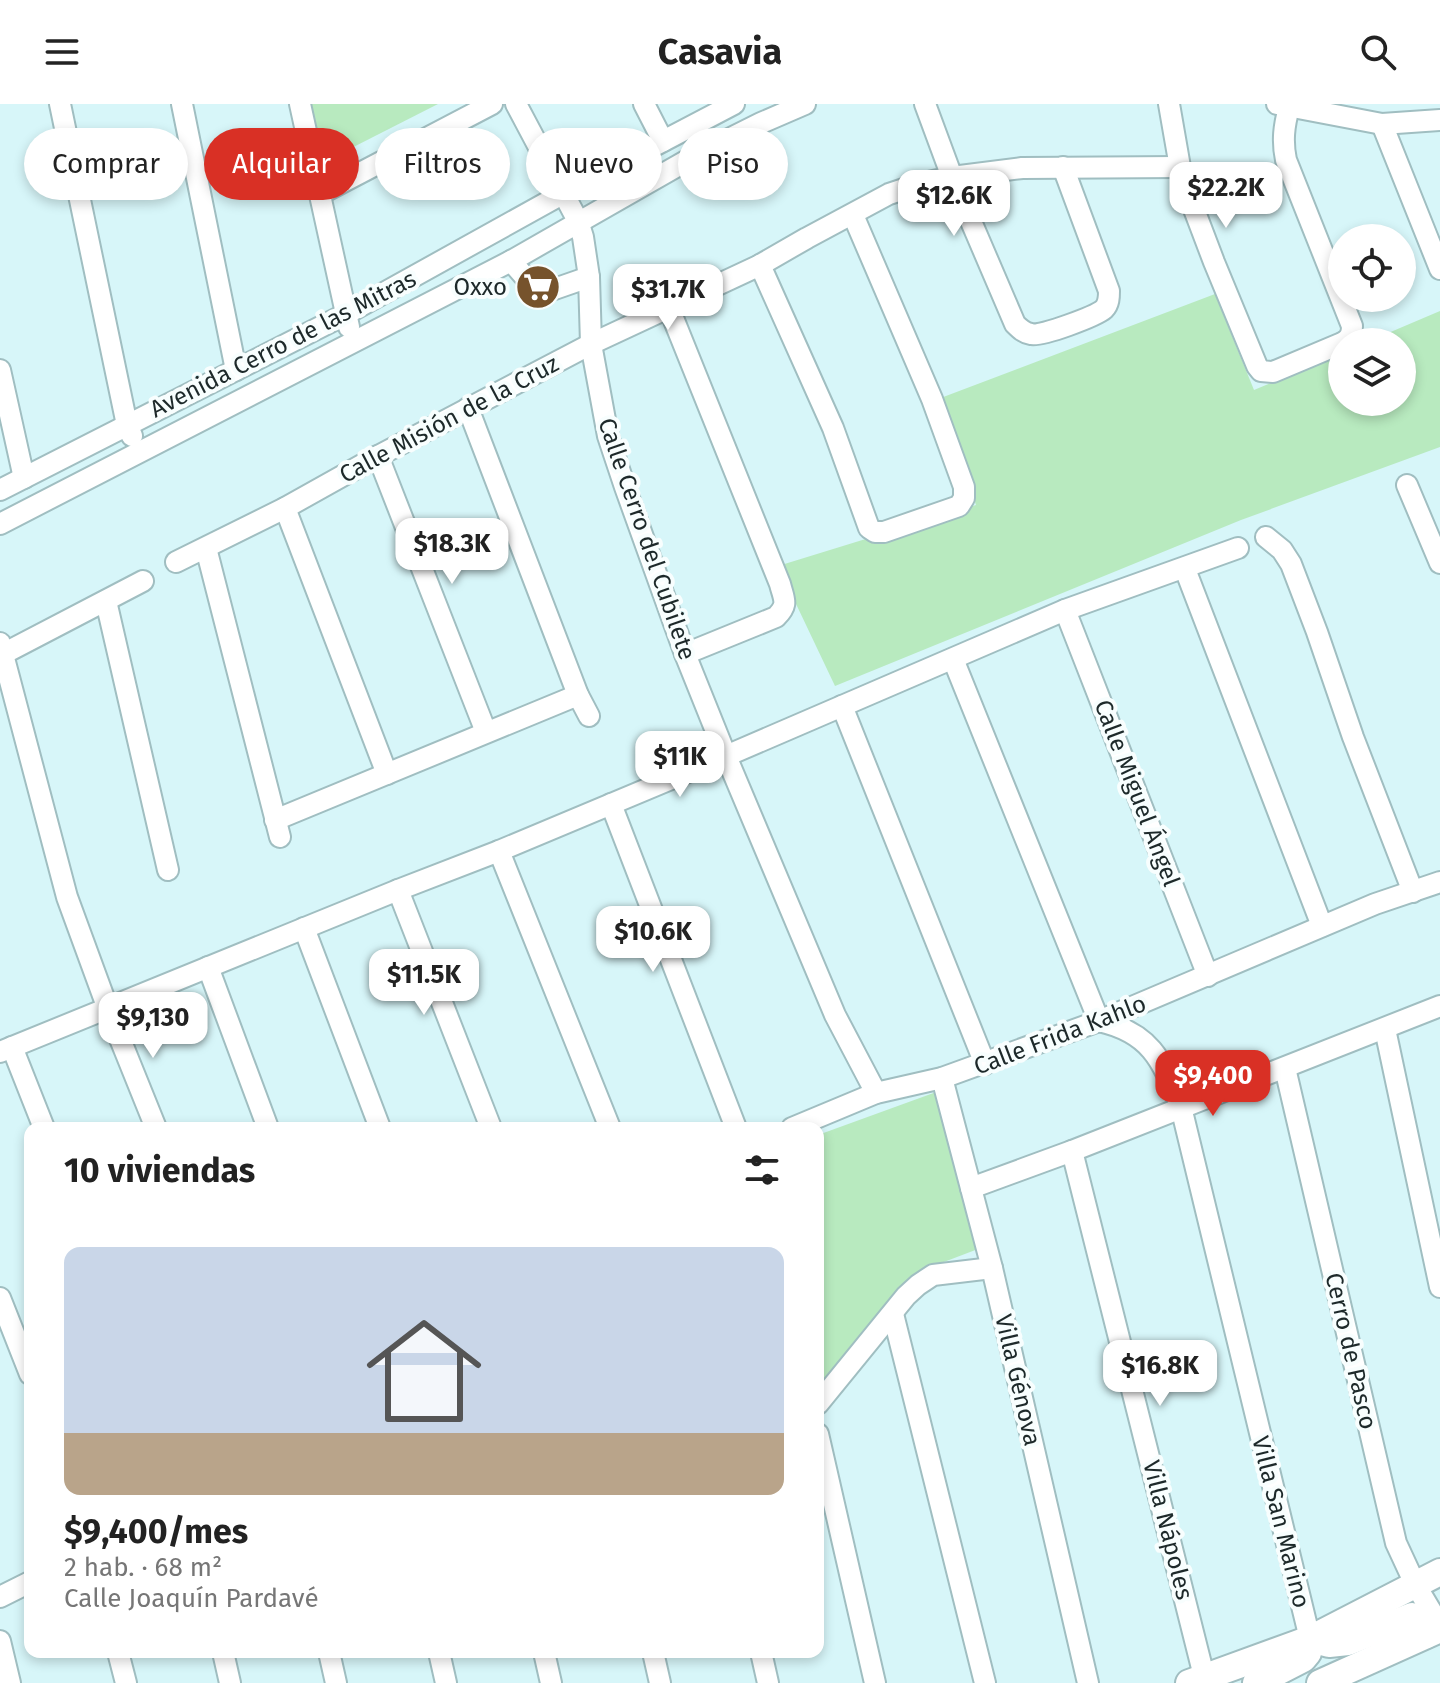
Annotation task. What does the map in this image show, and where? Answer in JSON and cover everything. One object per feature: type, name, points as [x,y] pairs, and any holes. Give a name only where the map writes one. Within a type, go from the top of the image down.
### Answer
[{"type":"main road","points":[[1197,1680],[1310,1639],[1440,1572]]},
{"type":"main road","points":[[1310,1639],[1329,1644],[1348,1642],[1412,1616],[1435,1630]]},
{"type":"main road","points":[[1320,1683],[1435,1630]]},
{"type":"main road","points":[[1256,1683],[1303,1659],[1308,1653],[1310,1639]]},
{"type":"street","points":[[60,104],[127,425],[138,452]]},
{"type":"street","points":[[182,104],[236,370]]},
{"type":"street","points":[[300,104],[305,128]]},
{"type":"street","points":[[359,174],[492,104]]},
{"type":"street","name":"Calle Cerro del Cubilete","points":[[516,104],[529,128]]},
{"type":"street","points":[[644,104],[663,141]]},
{"type":"street","name":"Avenida Cerro de las Mitras","points":[[663,141],[734,104]]},
{"type":"street","name":"Avenida Cerro de las Mitras","points":[[0,524],[511,261],[693,157],[805,104]]},
{"type":"street","points":[[925,104],[952,177],[1015,324],[1028,334],[1046,333],[1096,313],[1107,304],[1109,291],[1063,167]]},
{"type":"street","points":[[1169,104],[1180,167],[1214,262],[1257,366],[1261,371],[1273,372],[1328,347]]},
{"type":"street","points":[[1351,328],[1286,160],[1283,106],[1382,124],[1440,120]]},
{"type":"street","points":[[1382,124],[1440,269]]},
{"type":"street","name":"Calle Misión de la Cruz","points":[[176,562],[285,508],[591,344],[760,265],[889,194],[952,177],[1022,168],[1180,167]]},
{"type":"street","points":[[321,200],[353,342]]},
{"type":"street","name":"Avenida Cerro de las Mitras","points":[[0,490],[346,314],[551,200]]},
{"type":"street","name":"Calle Cerro del Cubilete","points":[[568,200],[583,237],[589,277],[591,344],[608,436],[685,654],[726,756],[835,1015],[876,1093]]},
{"type":"street","points":[[760,265],[833,428],[869,528],[884,532],[959,506],[964,498],[964,487],[932,399],[853,215]]},
{"type":"street","points":[[511,261],[539,293],[589,277]]},
{"type":"street","points":[[669,308],[785,603],[776,617],[685,654]]},
{"type":"street","points":[[0,370],[24,478]]},
{"type":"street","points":[[468,408],[578,695],[589,716]]},
{"type":"street","points":[[378,456],[486,732]]},
{"type":"street","points":[[1407,485],[1440,563]]},
{"type":"street","points":[[285,508],[387,774]]},
{"type":"street","points":[[1266,537],[1282,550],[1291,564],[1413,892]]},
{"type":"street","points":[[206,548],[277,829],[387,774],[578,695]]},
{"type":"street","points":[[41,1122],[6,1050],[499,851],[1065,610],[1238,548]]},
{"type":"street","points":[[1185,569],[1322,926]]},
{"type":"street","points":[[143,581],[1,649],[59,870],[108,1009],[154,1122]]},
{"type":"street","points":[[106,601],[168,870]]},
{"type":"street","name":"Calle Miguel Ángel","points":[[1065,610],[1208,976]]},
{"type":"street","points":[[953,659],[1099,1021]]},
{"type":"street","points":[[842,706],[985,1064]]},
{"type":"street","points":[[611,804],[734,1122]]},
{"type":"street","points":[[499,851],[608,1122]]},
{"type":"street","name":"Calle Frida Kahlo","points":[[806,1122],[876,1093],[942,1078],[1099,1021],[1375,904],[1440,882]]},
{"type":"street","points":[[398,890],[489,1122]]},
{"type":"street","points":[[304,928],[378,1122]]},
{"type":"street","points":[[208,967],[266,1122]]},
{"type":"street","points":[[971,1188],[1440,1006]]},
{"type":"street","name":"Villa San Marino","points":[[1099,1021],[1130,1032],[1151,1048],[1164,1065],[1181,1107],[1310,1639]]},
{"type":"street","points":[[1385,1029],[1440,1287]]},
{"type":"street","name":"Cerro de Pasco","points":[[1285,1068],[1396,1543],[1435,1630]]},
{"type":"street","name":"Villa Génova","points":[[942,1078],[992,1268],[1088,1683]]},
{"type":"street","name":"Villa Nápoles","points":[[1072,1151],[1197,1680]]},
{"type":"street","points":[[824,1397],[918,1285],[933,1275],[992,1268]]},
{"type":"street","points":[[0,1298],[24,1359]]},
{"type":"street","points":[[893,1314],[985,1683]]},
{"type":"street","points":[[824,1460],[875,1683]]},
{"type":"street","points":[[0,1597],[24,1585]]},
{"type":"street","points":[[0,1641],[10,1683]]},
{"type":"street","points":[[120,1658],[126,1683]]},
{"type":"street","points":[[224,1658],[230,1683]]},
{"type":"street","points":[[330,1658],[336,1683]]},
{"type":"street","points":[[440,1658],[446,1683]]},
{"type":"street","points":[[545,1658],[551,1683]]},
{"type":"street","points":[[654,1658],[660,1683]]},
{"type":"street","points":[[762,1658],[768,1683]]},
{"type":"green space","points":[[309,104],[438,104],[391,128],[375,128],[375,136],[359,144],[359,128],[314,128]]},
{"type":"green space","points":[[1215,294],[1254,390],[1328,359],[1328,416],[1416,416],[1416,328],[1400,328],[1440,311],[1440,447],[1241,520],[835,686],[778,566],[976,505],[938,399]]},
{"type":"green space","points":[[939,1091],[978,1249],[915,1273],[824,1382],[824,1133]]},
{"type":"place","name":"Oxxo","points":[[538,287]]}]
